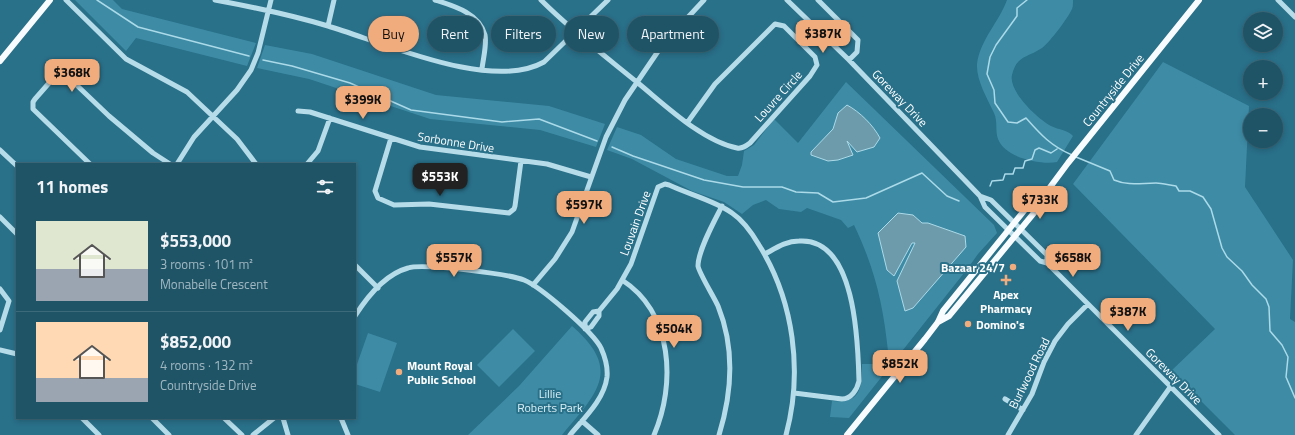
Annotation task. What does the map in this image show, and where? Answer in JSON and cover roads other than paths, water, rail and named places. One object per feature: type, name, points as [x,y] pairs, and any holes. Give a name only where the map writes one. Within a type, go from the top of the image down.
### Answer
[{"type":"main road","points":[[0,61],[50,0]]},
{"type":"main road","name":"Countryside Drive","points":[[938,322],[949,316],[1021,230],[1043,202],[1045,194],[1068,163],[1199,0]]},
{"type":"main road","name":"Countryside Drive","points":[[848,435],[938,322],[943,311],[1036,196],[1045,194]]},
{"type":"street","points":[[66,0],[126,60],[177,86],[213,116],[242,145],[255,163]]},
{"type":"street","points":[[215,0],[269,11],[328,26],[430,59],[482,69],[516,72],[531,68],[551,56],[564,43]]},
{"type":"street","points":[[178,163],[194,137],[242,84],[258,53],[272,0]]},
{"type":"street","points":[[328,26],[334,0]]},
{"type":"street","points":[[435,0],[461,9],[480,25],[485,35],[482,69]]},
{"type":"street","name":"Louvre Circle","points":[[541,0],[564,23]]},
{"type":"street","points":[[592,16],[608,0]]},
{"type":"street","points":[[533,285],[555,259],[572,232],[606,137],[636,82],[671,34],[704,0]]},
{"type":"street","name":"Goreway Drive","points":[[787,0],[849,60],[980,196],[985,207],[1040,261],[1047,263],[1219,435]]},
{"type":"street","points":[[818,0],[858,40],[857,52],[849,60]]},
{"type":"street","points":[[1278,0],[1295,17]]},
{"type":"street","name":"Louvre Circle","points":[[598,52],[687,123],[713,140],[737,148],[744,147],[750,143],[815,69],[817,61],[815,57],[784,26],[775,24],[715,84],[687,123]]},
{"type":"street","points":[[89,163],[33,109],[33,102],[35,99],[57,74],[65,74],[109,116],[153,153],[168,163]]},
{"type":"street","name":"Sorbonne Drive","points":[[298,111],[310,112],[429,149],[554,166],[591,177]]},
{"type":"street","points":[[308,163],[318,151],[330,118]]},
{"type":"street","points":[[391,138],[375,191],[378,198],[394,205],[428,204],[509,213],[514,209],[521,161]]},
{"type":"street","points":[[0,150],[16,165]]},
{"type":"street","name":"Louvain Drive","points":[[585,329],[585,322],[593,312],[599,311],[622,280],[635,253],[658,187],[664,184],[668,185],[722,206],[742,221],[765,254],[781,292],[789,320],[794,356],[794,393],[786,435]]},
{"type":"street","name":"Goreway Drive","points":[[980,196],[991,200],[1047,255],[1047,263]]},
{"type":"street","points":[[719,435],[729,391],[729,350],[720,311],[699,270],[698,264],[709,232],[722,206]]},
{"type":"street","points":[[0,216],[16,233]]},
{"type":"street","points":[[765,254],[784,244],[800,240],[816,243],[826,249],[839,265],[852,310],[859,381],[855,390],[846,399],[794,393]]},
{"type":"street","points":[[356,266],[378,288]]},
{"type":"street","points":[[356,315],[378,288],[392,275],[402,270],[423,266],[512,276],[523,279],[533,285],[585,329],[593,337],[603,352],[607,377],[600,398],[570,435]]},
{"type":"street","points":[[622,280],[635,289],[650,308],[658,324],[665,348],[668,371],[667,390],[654,435]]},
{"type":"street","points":[[0,289],[9,301],[0,330]]},
{"type":"street","name":"Burlwood Road","points":[[1008,435],[1037,385],[1044,362],[1055,341],[1068,324],[1088,304]]},
{"type":"street","points":[[0,350],[16,354]]},
{"type":"street","points":[[1136,435],[1171,386]]},
{"type":"street","points":[[1005,399],[1023,410]]},
{"type":"street","points":[[83,419],[99,435]]},
{"type":"street","points":[[153,419],[169,435]]},
{"type":"street","points":[[225,419],[242,435]]},
{"type":"street","points":[[253,435],[273,419]]},
{"type":"street","points":[[283,419],[288,435]]},
{"type":"street","points":[[341,419],[348,435]]},
{"type":"street","points":[[582,421],[598,435]]},
{"type":"waterway","points":[[97,0],[138,27],[249,56]]},
{"type":"waterway","points":[[1027,0],[1017,8],[1017,16],[996,45],[990,57],[987,74],[994,90],[995,103],[1008,122],[1017,123],[1026,118],[1047,140],[1058,148],[1072,155]]},
{"type":"waterway","points":[[263,60],[292,66],[350,83],[411,110],[502,122],[539,119],[597,141]]},
{"type":"waterway","points":[[612,147],[633,156],[704,180],[743,187],[782,187],[796,192],[818,193],[833,202],[866,198],[922,173],[947,196],[959,201]]},
{"type":"waterway","points":[[990,186],[992,181],[1003,180],[1005,174],[1013,174],[1015,168],[1023,168],[1025,161],[1032,159],[1035,150],[1039,148],[1051,153],[1057,149]]},
{"type":"waterway","points":[[1076,157],[1110,171],[1114,180],[1119,182],[1135,184],[1158,183],[1176,186],[1179,191],[1190,191],[1203,197],[1211,209],[1222,248],[1227,257],[1242,271],[1252,285],[1266,299],[1269,307],[1270,331],[1282,345],[1288,357],[1286,377],[1295,398]]},
{"type":"place","name":"Bazaar 24/7","points":[[1013,267]]},
{"type":"place","name":"Apex Pharmacy","points":[[1006,280]]},
{"type":"place","name":"Domino's","points":[[968,324]]},
{"type":"place","name":"Mount Royal Public School","points":[[399,372]]},
{"type":"park label","name":"Lillie Roberts Park","points":[[550,400]]}]
